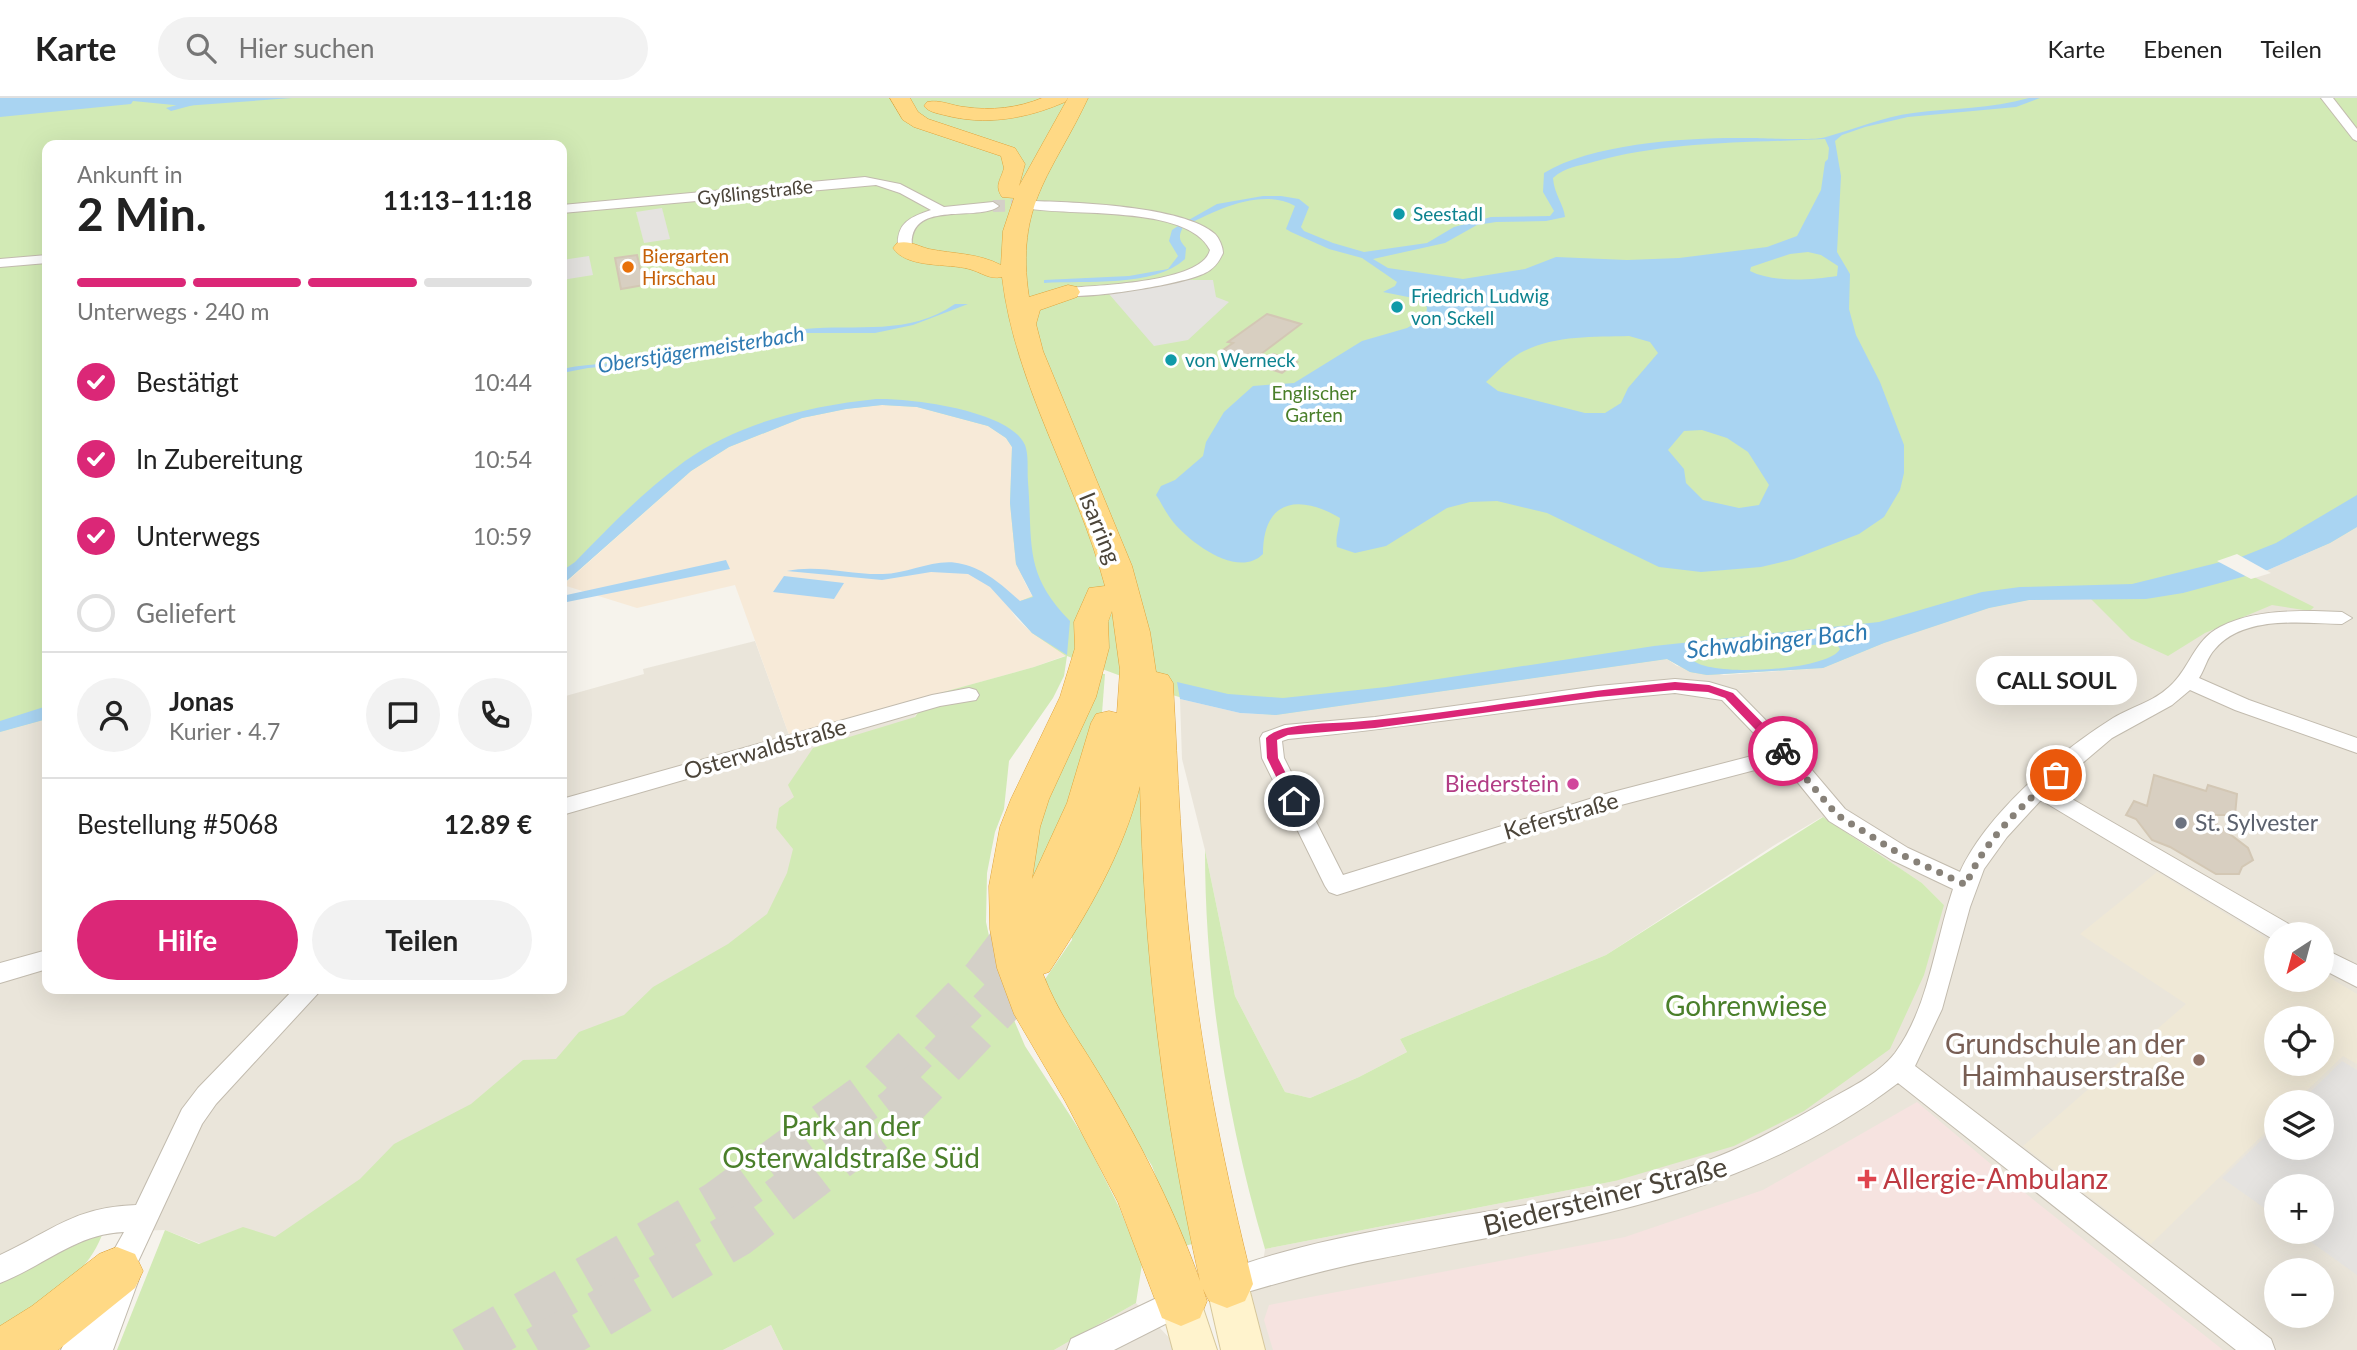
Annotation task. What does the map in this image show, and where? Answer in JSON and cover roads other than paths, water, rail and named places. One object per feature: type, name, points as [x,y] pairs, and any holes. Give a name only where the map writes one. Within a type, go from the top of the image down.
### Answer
[{"type":"highway","points":[[900,98],[910,116],[921,123],[1008,152],[1015,160],[1016,167],[1001,199]]},
{"type":"highway","points":[[922,98],[947,110],[983,115],[1023,111],[1058,98]]},
{"type":"highway","name":"Isarring","points":[[1027,924],[1052,882],[1094,787],[1109,724],[1115,668],[1111,587],[1086,548],[1031,407],[1006,331],[996,237],[1001,199],[1059,114],[1066,98]]},
{"type":"highway","name":"Isarring","points":[[1034,960],[1082,887],[1105,835],[1120,789],[1138,680],[1133,635],[1111,587],[1023,324],[1003,284],[1013,252],[1016,223],[1023,200],[1078,98]]},
{"type":"highway","points":[[957,259],[981,251],[996,237]]},
{"type":"highway","points":[[905,248],[933,258],[983,264],[1003,284],[1045,293],[1068,292]]},
{"type":"highway","points":[[1023,324],[1029,305],[1068,292]]},
{"type":"highway","points":[[1181,1300],[1162,1245],[1139,1193],[1082,1087],[1036,1014],[1019,968],[1011,929],[1010,886],[1020,827],[1030,799],[1078,698],[1092,648],[1091,622],[1111,587],[1133,603],[1147,643],[1155,682],[1165,906],[1178,1026],[1189,1105],[1227,1284]]},
{"type":"highway","points":[[11,1350],[51,1324],[132,1244]]},
{"type":"main road","points":[[1227,1284],[1243,1350]]},
{"type":"main road","points":[[1181,1300],[1195,1350]]},
{"type":"street","points":[[2327,98],[2357,137]]},
{"type":"street","name":"Gyßlingstraße","points":[[567,209],[865,181],[888,183],[905,189],[940,210]]},
{"type":"street","points":[[905,248],[903,237],[909,227],[940,210],[1001,199]]},
{"type":"street","points":[[1031,205],[1107,208],[1176,221],[1192,226],[1214,239],[1217,248],[1215,258],[1204,269],[1183,277],[1068,292]]},
{"type":"street","points":[[0,263],[42,259]]},
{"type":"street","name":"Biedersteiner Straße","points":[[1082,1350],[1181,1300],[1281,1265],[1534,1218],[1637,1194],[1738,1163],[1820,1122],[1898,1067],[1909,1053],[1940,983],[1966,885],[1974,865],[1987,845],[2040,790],[2087,746],[2122,722],[2167,699],[2187,681],[2203,646],[2231,629],[2280,617],[2352,618]]},
{"type":"street","points":[[2187,681],[2242,705],[2357,746]]},
{"type":"street","name":"Keferstraße","points":[[1675,686],[1709,688],[1729,695],[1787,755],[1735,767],[1485,838],[1337,886],[1273,758],[1271,738],[1286,732],[1375,724],[1546,699],[1675,686]]},
{"type":"street","name":"Osterwaldstraße","points":[[567,806],[926,704],[969,695]]},
{"type":"street","points":[[1787,755],[1837,815],[1900,854],[1966,885]]},
{"type":"street","points":[[2040,790],[2266,922]]},
{"type":"street","points":[[0,973],[42,961]]},
{"type":"street","points":[[2334,964],[2357,978]]},
{"type":"street","points":[[76,1350],[92,1313],[132,1244],[192,1117],[207,1096],[304,994]]},
{"type":"street","points":[[1898,1067],[1926,1092],[2260,1350]]},
{"type":"street","points":[[0,1269],[35,1254],[82,1226],[104,1220],[132,1244]]},
{"type":"street","points":[[98,1350],[122,1289],[132,1244]]},
{"type":"water","points":[[0,98],[292,98],[184,106],[133,101],[131,104],[0,117]]},
{"type":"water","points":[[2040,98],[2016,107],[1908,117],[1865,127],[1842,135],[1835,141],[1841,176],[1837,252],[1850,274],[1849,309],[1856,335],[1880,382],[1904,445],[1904,473],[1900,490],[1884,517],[1859,534],[1794,559],[1761,567],[1701,572],[1659,567],[1547,513],[1497,501],[1470,502],[1447,508],[1386,546],[1355,553],[1337,547],[1340,518],[1310,505],[1286,506],[1276,512],[1269,522],[1263,554],[1253,561],[1241,563],[1228,560],[1203,548],[1171,520],[1156,495],[1161,486],[1175,480],[1203,456],[1206,442],[1224,412],[1253,386],[1294,383],[1362,341],[1407,328],[1426,317],[1427,307],[1418,299],[1383,292],[1397,282],[1362,258],[1329,249],[1286,229],[1295,206],[1268,199],[1238,203],[1183,227],[1180,238],[1186,248],[1185,259],[1172,268],[1156,275],[1118,281],[1044,283],[1044,280],[1129,276],[1168,269],[1178,256],[1169,241],[1172,230],[1217,204],[1263,196],[1299,199],[1309,207],[1301,227],[1304,231],[1364,252],[1427,243],[1454,227],[1491,217],[1550,216],[1554,211],[1543,192],[1544,173],[1589,154],[1674,140],[1820,138],[1902,115]],"holes":[[[1825,139],[1829,148],[1821,190],[1797,236],[1767,247],[1679,258],[1627,260],[1556,257],[1525,269],[1463,279],[1388,268],[1373,259],[1445,243],[1477,225],[1546,221],[1565,217],[1553,178],[1562,171],[1577,166],[1650,150],[1737,142]],[[1808,252],[1821,255],[1838,266],[1837,276],[1781,279],[1750,271],[1751,267],[1790,254]],[[1629,336],[1650,342],[1658,353],[1628,388],[1621,403],[1605,413],[1585,413],[1498,391],[1486,382],[1520,353],[1546,343],[1573,338]],[[1702,430],[1727,438],[1748,452],[1769,485],[1759,505],[1739,508],[1703,500],[1686,483],[1684,469],[1668,450],[1684,431]]]},
{"type":"water","points":[[955,304],[968,304],[913,325],[875,333],[805,333],[667,361],[567,372],[567,368],[575,367],[668,358],[788,331],[901,325],[937,314]]},
{"type":"water","points":[[876,399],[934,404],[980,415],[1016,433],[1025,445],[1027,458],[1033,557],[1044,588],[1070,621],[1067,655],[1032,633],[990,587],[968,574],[931,572],[882,580],[787,571],[823,569],[883,574],[952,562],[970,566],[986,574],[1020,601],[1033,597],[1016,564],[1010,503],[1012,447],[1006,438],[988,426],[917,407],[882,405],[802,418],[729,447],[691,471],[567,581],[567,568],[656,484],[685,461],[706,447],[752,426],[826,406]]},
{"type":"water","name":"Schwabinger Bach","points":[[2357,495],[2357,527],[2330,543],[2268,570],[2183,593],[2146,599],[2029,600],[1989,608],[1884,643],[1823,668],[1707,675],[1690,672],[1667,659],[1276,715],[1240,713],[1180,699],[1177,682],[1228,694],[1283,698],[1386,687],[1654,646],[1879,622],[1982,592],[2020,587],[2132,584],[2241,557],[2276,543]],"holes":[[[1836,643],[1840,649],[1831,657],[1814,663],[1767,669],[1719,669],[1702,665],[1692,659],[1695,655]]]},
{"type":"water","points":[[726,560],[730,569],[567,602],[567,595]]},
{"type":"water","points":[[784,576],[844,583],[834,599],[773,592]]},
{"type":"water","points":[[42,708],[42,720],[0,732],[0,721]]},
{"type":"waterway","points":[[171,108],[207,100]]},
{"type":"tunnel","points":[[993,206],[1031,205]]},
{"type":"tunnel","points":[[464,1350],[717,1205],[874,1091],[985,979],[1026,925]]},
{"type":"tunnel","points":[[538,1350],[736,1234],[899,1109],[1006,996],[1034,960]]},
{"type":"place","name":"Seestadl","points":[[1399,214]]},
{"type":"place","name":"Biergarten Hirschau","points":[[628,267]]},
{"type":"place","name":"Friedrich Ludwig von Sckell","points":[[1397,307]]},
{"type":"place","name":"von Werneck","points":[[1171,360]]},
{"type":"place","name":"CALL SOUL","points":[[2056,775]]},
{"type":"place","name":"Biederstein","points":[[1573,784]]},
{"type":"place","name":"St. Sylvester","points":[[2181,823]]},
{"type":"place","name":"Grundschule an der Haimhauserstraße","points":[[2199,1060]]},
{"type":"place","name":"Allergie-Ambulanz","points":[[1867,1179]]},
{"type":"water label","name":"Oberstjägermeisterbach","points":[[701,350]]},
{"type":"park label","name":"Englischer Garten","points":[[1314,404]]},
{"type":"park label","name":"Gohrenwiese","points":[[1746,1006]]},
{"type":"park label","name":"Park an der Osterwaldstraße Süd","points":[[851,1142]]}]
